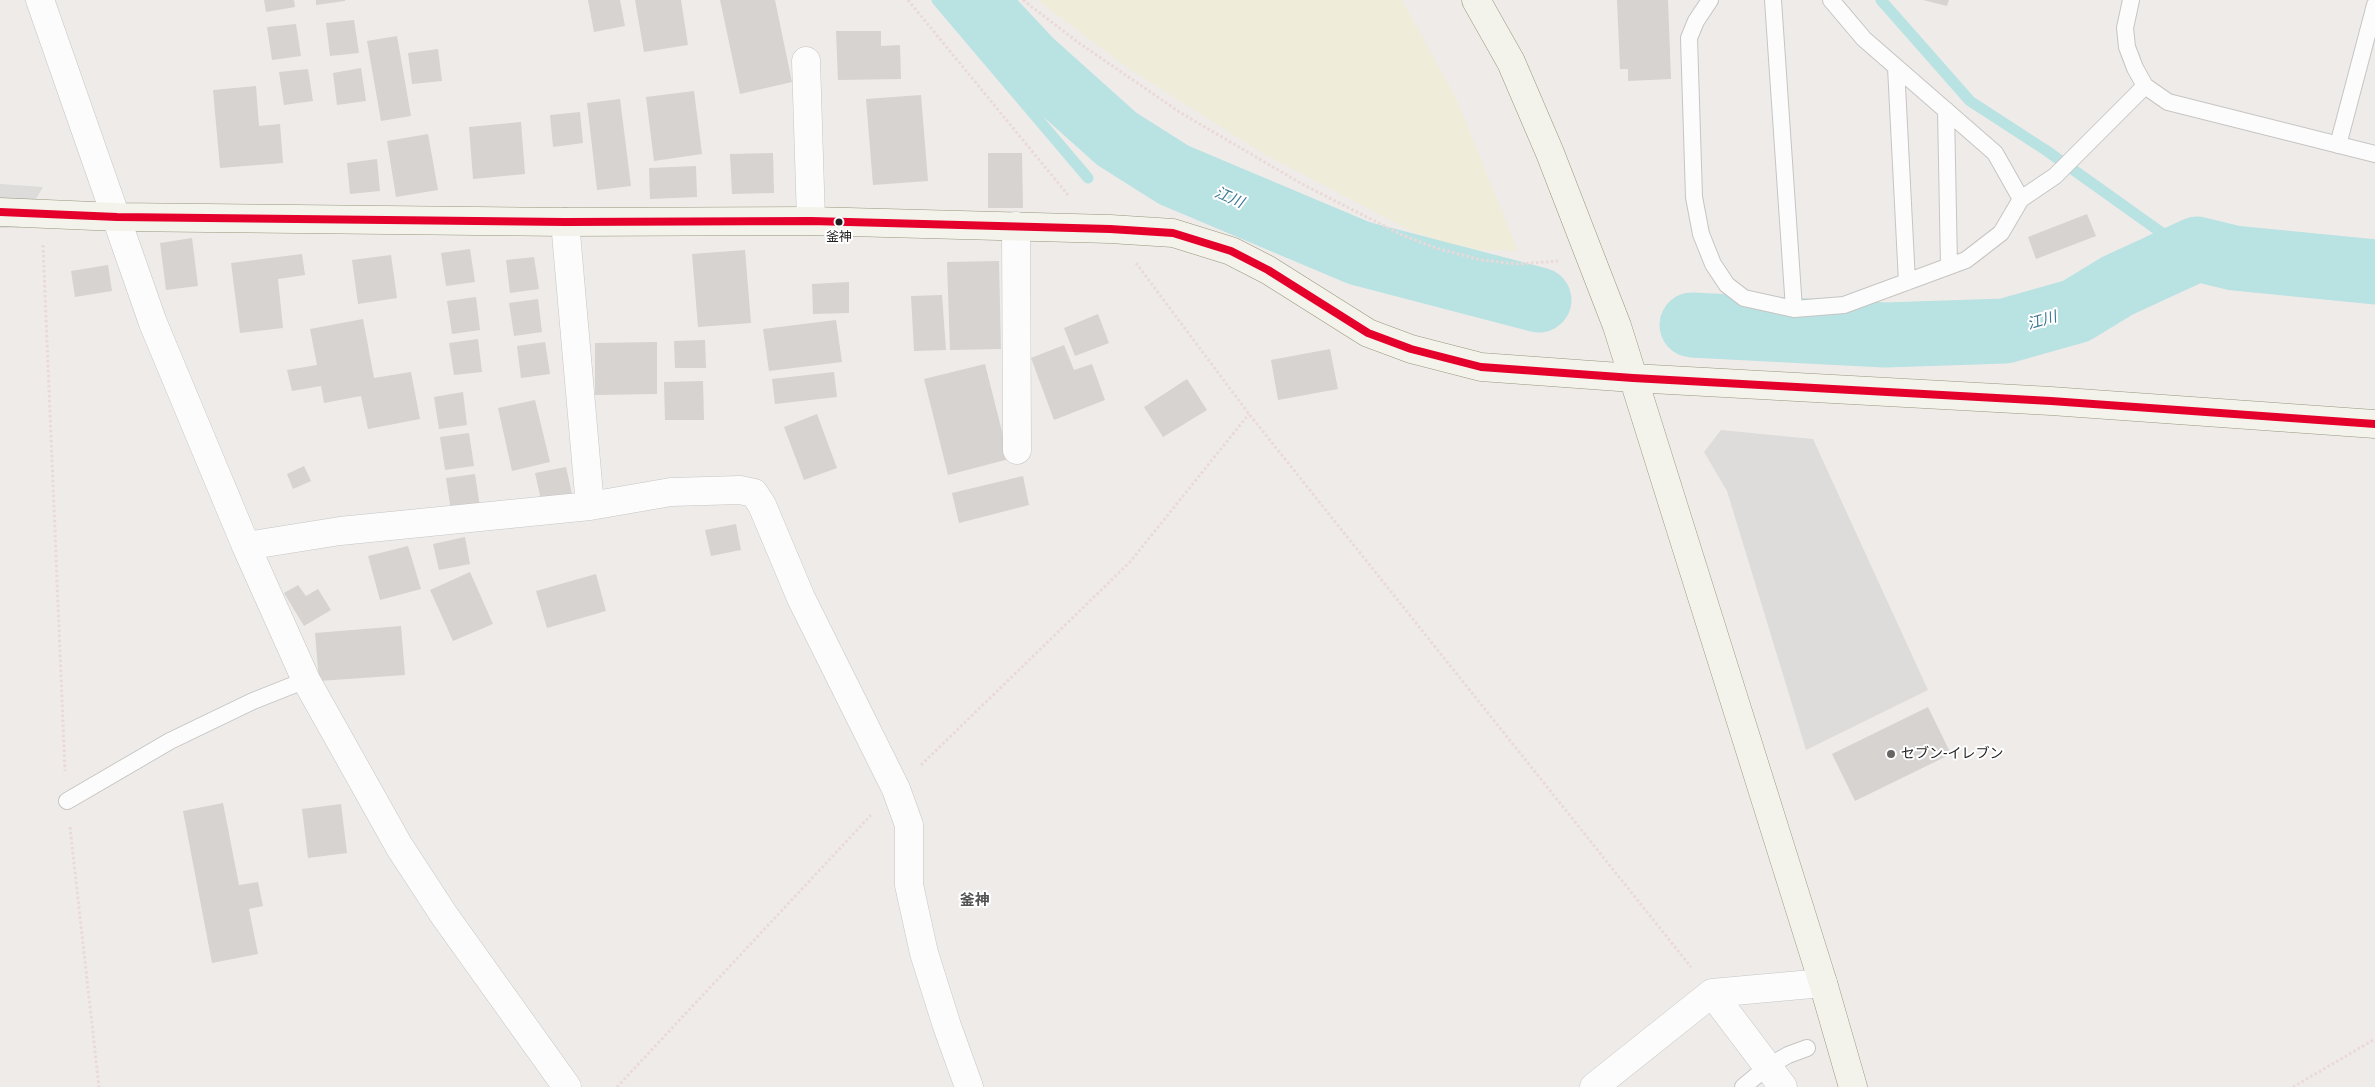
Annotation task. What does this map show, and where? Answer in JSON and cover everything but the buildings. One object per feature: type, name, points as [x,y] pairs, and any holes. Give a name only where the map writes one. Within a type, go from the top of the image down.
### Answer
[{"type":"main road","points":[[1476,0],[1511,62],[1591,255],[1634,378],[1823,983],[1853,1087]]},
{"type":"main road","points":[[0,212],[117,217],[565,222],[811,221],[1110,229],[1173,233],[1231,252],[1268,270],[1368,333],[1446,359],[1481,367],[1634,378],[2031,400],[2375,424]]},
{"type":"street","points":[[40,0],[153,323],[246,546],[306,680],[399,846],[444,915],[567,1087]]},
{"type":"street","points":[[806,61],[811,221]]},
{"type":"street","points":[[565,222],[590,506]]},
{"type":"street","points":[[1016,226],[1017,450]]},
{"type":"street","points":[[246,546],[340,531],[590,506],[671,492],[740,490],[754,493],[762,505],[801,598],[896,789],[909,825],[909,885],[924,953],[969,1087]]},
{"type":"street","points":[[1594,1087],[1712,992],[1823,983]]},
{"type":"street","points":[[1712,992],[1775,1077]]},
{"type":"lane","points":[[1710,0],[1696,21],[1689,38],[1694,197],[1701,234],[1713,264],[1727,285],[1744,298],[1794,310],[1844,305],[1966,260],[2001,233],[2021,200],[2055,176],[2146,86]]},
{"type":"lane","points":[[1773,0],[1794,310]]},
{"type":"lane","points":[[1831,0],[1849,23],[1896,67],[1996,153],[2021,200]]},
{"type":"lane","points":[[2131,0],[2125,28],[2127,47],[2135,68],[2146,86],[2168,102],[2375,154]]},
{"type":"lane","points":[[2338,145],[2375,5]]},
{"type":"lane","points":[[1896,67],[1907,282]]},
{"type":"lane","points":[[1946,110],[1949,266]]},
{"type":"lane","points":[[67,801],[179,737],[253,701],[306,680]]},
{"type":"lane","points":[[1743,1087],[1775,1077],[1788,1055],[1807,1048]]},
{"type":"path","points":[[908,0],[1070,197]]},
{"type":"path","points":[[1023,0],[1079,43],[1181,113],[1302,184],[1402,235],[1481,260],[1518,264],[1545,263],[1591,255]]},
{"type":"path","points":[[42,213],[67,801],[99,1087]]},
{"type":"path","points":[[1110,229],[1248,414],[1712,992]]},
{"type":"path","points":[[617,1087],[896,789],[1130,562],[1248,414]]},
{"type":"path","points":[[2293,1087],[2375,1039]]},
{"type":"shaded area","points":[[1037,0],[1402,0],[1456,98],[1518,251],[1477,250],[1413,232],[1262,153],[1131,70]]},
{"type":"shaded area","points":[[1721,430],[1813,439],[1928,690],[1806,750],[1727,491],[1704,452]]},
{"type":"pier","points":[[0,184],[43,187],[19,228],[0,228]]},
{"type":"waterway","points":[[937,0],[1088,178]]},
{"type":"waterway","name":"江川","points":[[973,0],[1031,62],[1117,139],[1174,175],[1359,253],[1539,300]]},
{"type":"waterway","points":[[1881,0],[1970,101],[2047,151],[2169,238],[2197,249]]},
{"type":"waterway","name":"江川","points":[[1692,325],[1885,335],[2005,331],[2076,311],[2117,286],[2197,249],[2234,258],[2375,272]]},
{"type":"transit line","points":[[0,212],[117,217],[565,222],[811,221],[1110,229],[1173,233],[1231,251],[1268,270],[1368,333],[1411,349],[1481,367],[1633,378],[2051,401],[2375,424]]},
{"type":"place","name":"釜神","points":[[839,222]]},
{"type":"place","name":"セブン-イレブン","points":[[1891,754]]},
{"type":"district","name":"釜神","points":[[975,901]]}]
